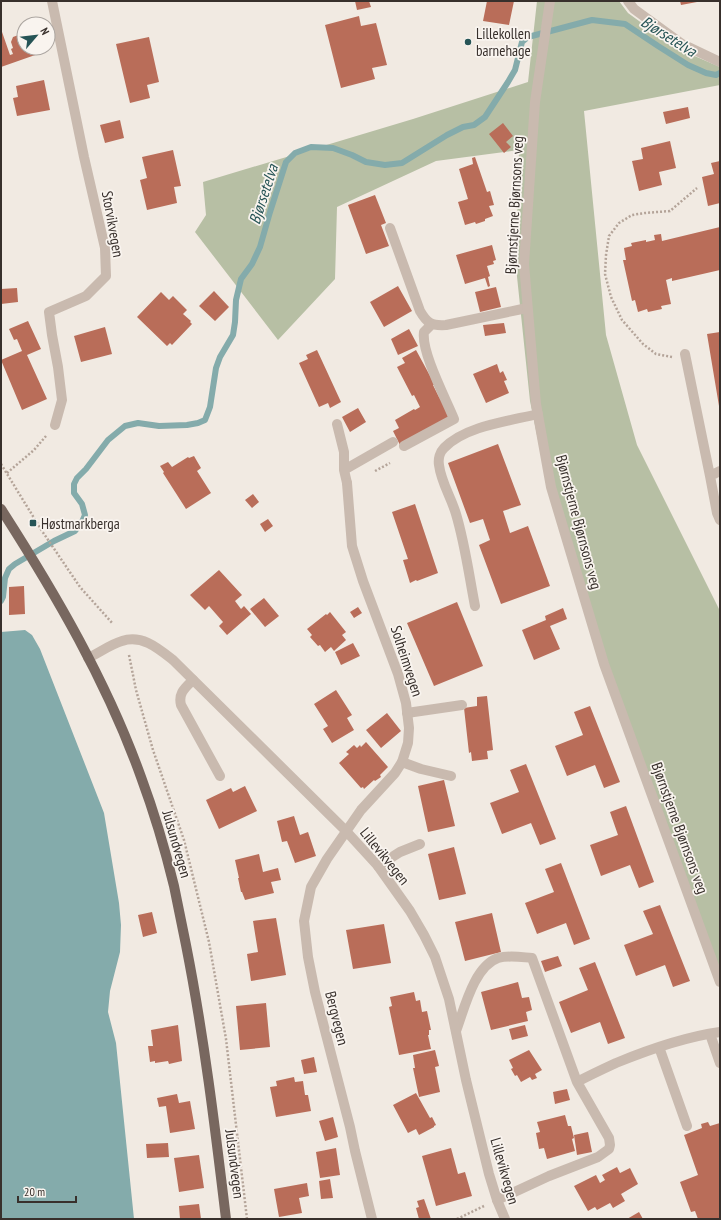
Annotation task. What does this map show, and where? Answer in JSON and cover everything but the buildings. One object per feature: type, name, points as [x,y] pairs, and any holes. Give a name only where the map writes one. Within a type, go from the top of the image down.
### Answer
[{"type":"main road","name":"Julsundvegen","points":[[1,508],[65,614],[88,658],[118,719],[141,776],[174,886],[196,996],[205,1051],[226,1219]]},
{"type":"street","name":"Storvikvegen","points":[[52,1],[84,157],[105,248],[106,276],[86,296],[49,312],[62,400],[55,425]]},
{"type":"street","name":"Bjørnstjerne Bjørnsons veg","points":[[550,1],[535,102],[524,264],[538,414],[551,487],[604,664],[720,982]]},
{"type":"street","points":[[628,1],[634,9],[682,44],[720,62]]},
{"type":"street","points":[[390,228],[420,311],[427,322],[438,325],[446,325],[528,308]]},
{"type":"street","points":[[404,446],[454,419],[424,343],[424,332],[432,324]]},
{"type":"street","points":[[682,356],[710,476],[717,513],[720,520]]},
{"type":"street","points":[[475,606],[463,543],[455,512],[441,474],[438,463],[439,456],[444,448],[467,432],[538,414]]},
{"type":"street","name":"Solheimvegen","points":[[336,424],[344,452],[344,470],[347,483],[352,546],[363,581],[398,674],[406,704],[409,728],[408,743],[402,762],[395,773],[361,810],[346,831]]},
{"type":"street","points":[[344,470],[392,442]]},
{"type":"street","points":[[710,476],[720,471]]},
{"type":"street","name":"Lillevikvegen","points":[[88,658],[122,641],[131,639],[141,640],[157,648],[173,660],[346,831],[378,866],[410,911],[435,957],[449,999],[466,1080],[497,1200],[505,1219]]},
{"type":"street","points":[[193,680],[182,691],[179,700],[220,776]]},
{"type":"street","points":[[407,713],[462,705]]},
{"type":"street","points":[[402,762],[421,769],[451,776]]},
{"type":"street","name":"Bergvegen","points":[[346,831],[327,859],[311,887],[304,921],[308,957],[315,992],[372,1219]]},
{"type":"street","points":[[378,866],[400,852],[420,844]]},
{"type":"street","points":[[456,1031],[474,981],[482,969],[496,959],[509,956],[532,958],[577,1082],[609,1138],[609,1149],[598,1157],[549,1176],[497,1200]]},
{"type":"street","points":[[577,1082],[589,1075],[643,1052],[715,1033],[720,1063]]},
{"type":"street","points":[[659,1047],[687,1126]]},
{"type":"path","points":[[682,356],[656,354],[643,344],[622,320],[610,297],[605,274],[606,255],[609,236],[619,224],[632,216],[646,212],[670,211],[697,188]]},
{"type":"path","points":[[7,473],[34,450],[55,425]]},
{"type":"path","points":[[1,464],[42,531],[80,587],[113,624]]},
{"type":"path","points":[[457,1219],[497,1200]]},
{"type":"green space","points":[[537,1],[619,1],[628,13],[676,48],[720,67],[720,85],[584,111],[606,335],[637,445],[720,611],[720,982],[604,664],[546,479],[530,401],[516,267],[519,150],[436,161],[337,207],[335,279],[278,340],[195,232],[206,215],[203,182],[413,119],[528,82]]},
{"type":"water","points":[[25,630],[32,635],[40,649],[104,813],[119,903],[121,925],[120,952],[110,991],[108,1012],[116,1043],[134,1219],[1,1219],[1,632]]},
{"type":"waterway","name":"Bjørsetelva","points":[[1,601],[3,597],[5,578],[9,569],[54,541],[75,531],[82,522],[85,515],[82,504],[74,493],[74,484],[77,478],[86,469],[108,440],[125,426],[138,423],[159,426],[187,425],[205,420],[210,407],[216,368],[220,357],[233,335],[236,300],[241,279],[252,264],[260,247],[286,162],[295,153],[311,147],[333,148],[366,162],[385,165],[402,163],[447,135],[463,127],[474,125],[485,117],[515,70],[522,42],[528,37],[592,20],[625,24],[688,65],[706,73],[716,75],[720,73]]},
{"type":"place","name":"Lillekollen barnehage","points":[[468,42]]},
{"type":"place","name":"Høstmarkberga","points":[[33,523]]}]
